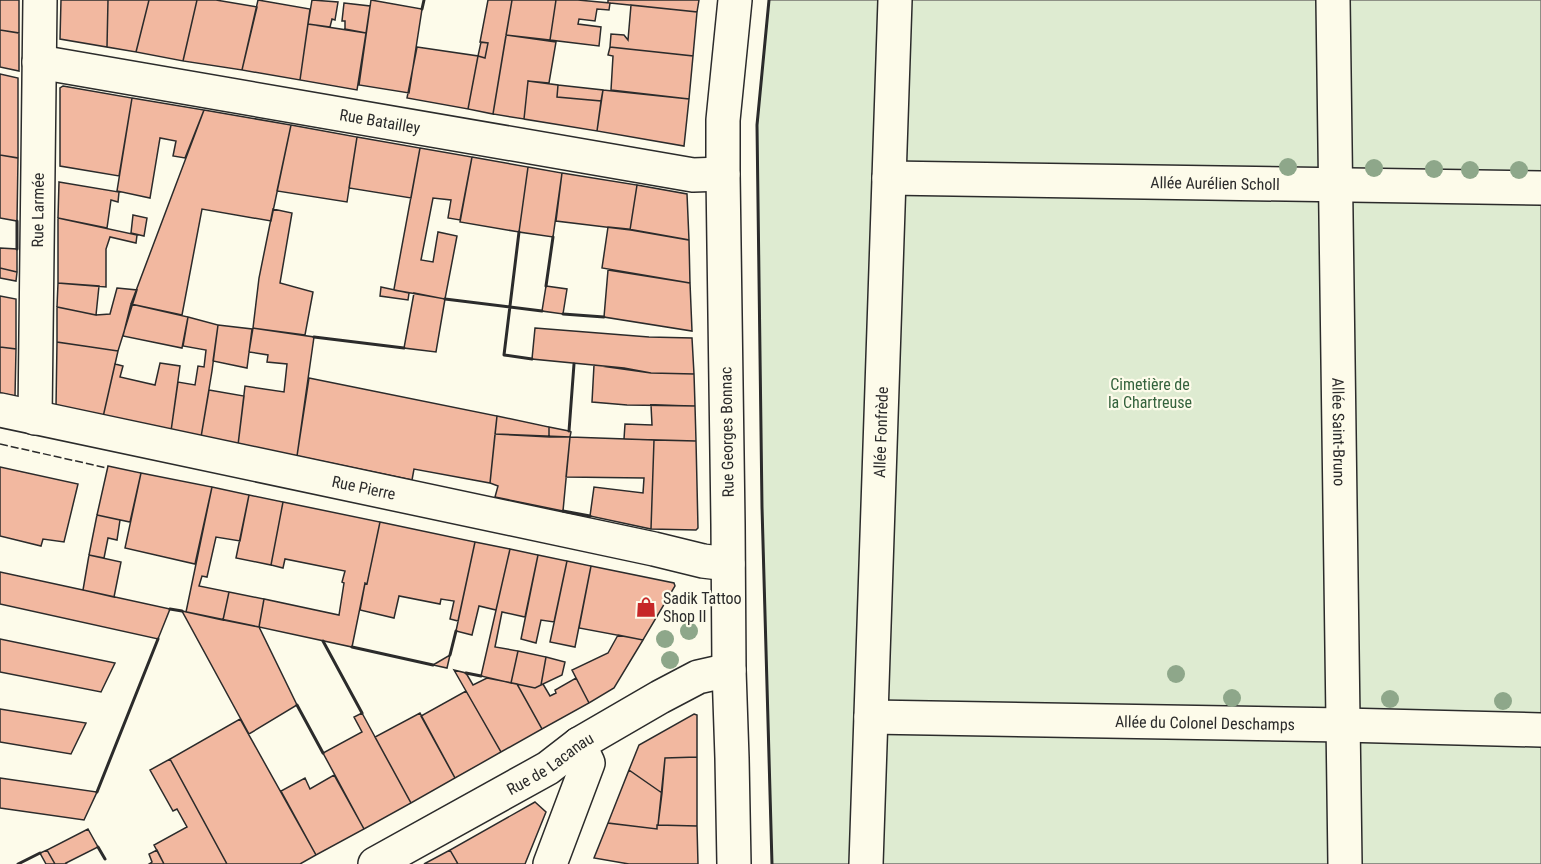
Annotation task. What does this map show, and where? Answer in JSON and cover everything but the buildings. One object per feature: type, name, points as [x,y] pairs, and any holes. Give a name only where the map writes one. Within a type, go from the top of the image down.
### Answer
[{"type":"street","name":"Rue Larmée","points":[[35,418],[40,0]]},
{"type":"street","name":"Rue Georges Bonnac","points":[[734,864],[729,669],[723,120],[735,0]]},
{"type":"street","name":"Allée Fonfrède","points":[[866,864],[895,0]]},
{"type":"street","name":"Allée Saint-Bruno","points":[[1333,0],[1345,864]]},
{"type":"street","name":"Rue Batailley","points":[[39,62],[693,175],[723,174]]},
{"type":"street","name":"Allée Aurélien Scholl","points":[[889,178],[1541,188]]},
{"type":"street","name":"Rue Pierre","points":[[0,410],[703,561],[728,564]]},
{"type":"street","name":"Rue de Lacanau","points":[[375,864],[548,768],[579,744],[698,677],[729,669]]},
{"type":"street","name":"Allée du Colonel Deschamps","points":[[871,717],[1541,730]]},
{"type":"street","points":[[550,864],[588,764],[579,744]]},
{"type":"green space","name":"Cimetière de la Chartreuse","points":[[769,0],[1541,0],[1541,864],[772,864],[762,507],[757,125]]},
{"type":"fence","points":[[0,444],[107,468]]},
{"type":"wall","points":[[422,9],[424,0]]},
{"type":"wall","points":[[769,0],[757,125],[762,507],[772,864]]},
{"type":"wall","points":[[17,221],[17,249]]},
{"type":"wall","points":[[519,232],[504,355],[532,359]]},
{"type":"wall","points":[[546,286],[553,237]]},
{"type":"wall","points":[[445,299],[542,311]]},
{"type":"wall","points":[[563,314],[604,317]]},
{"type":"wall","points":[[314,337],[404,348]]},
{"type":"wall","points":[[569,431],[574,364]]},
{"type":"wall","points":[[563,511],[590,516]]},
{"type":"wall","points":[[170,609],[182,611]]},
{"type":"wall","points":[[450,655],[456,631]]},
{"type":"wall","points":[[97,792],[158,639]]},
{"type":"wall","points":[[323,641],[362,713]]},
{"type":"wall","points":[[352,647],[433,665]]},
{"type":"wall","points":[[466,673],[481,676]]},
{"type":"wall","points":[[297,705],[323,753]]},
{"type":"wall","points":[[98,847],[105,859]]},
{"type":"wall","points":[[18,864],[40,853]]},
{"type":"place","name":"Sadik Tattoo Shop II","points":[[646,607]]}]
